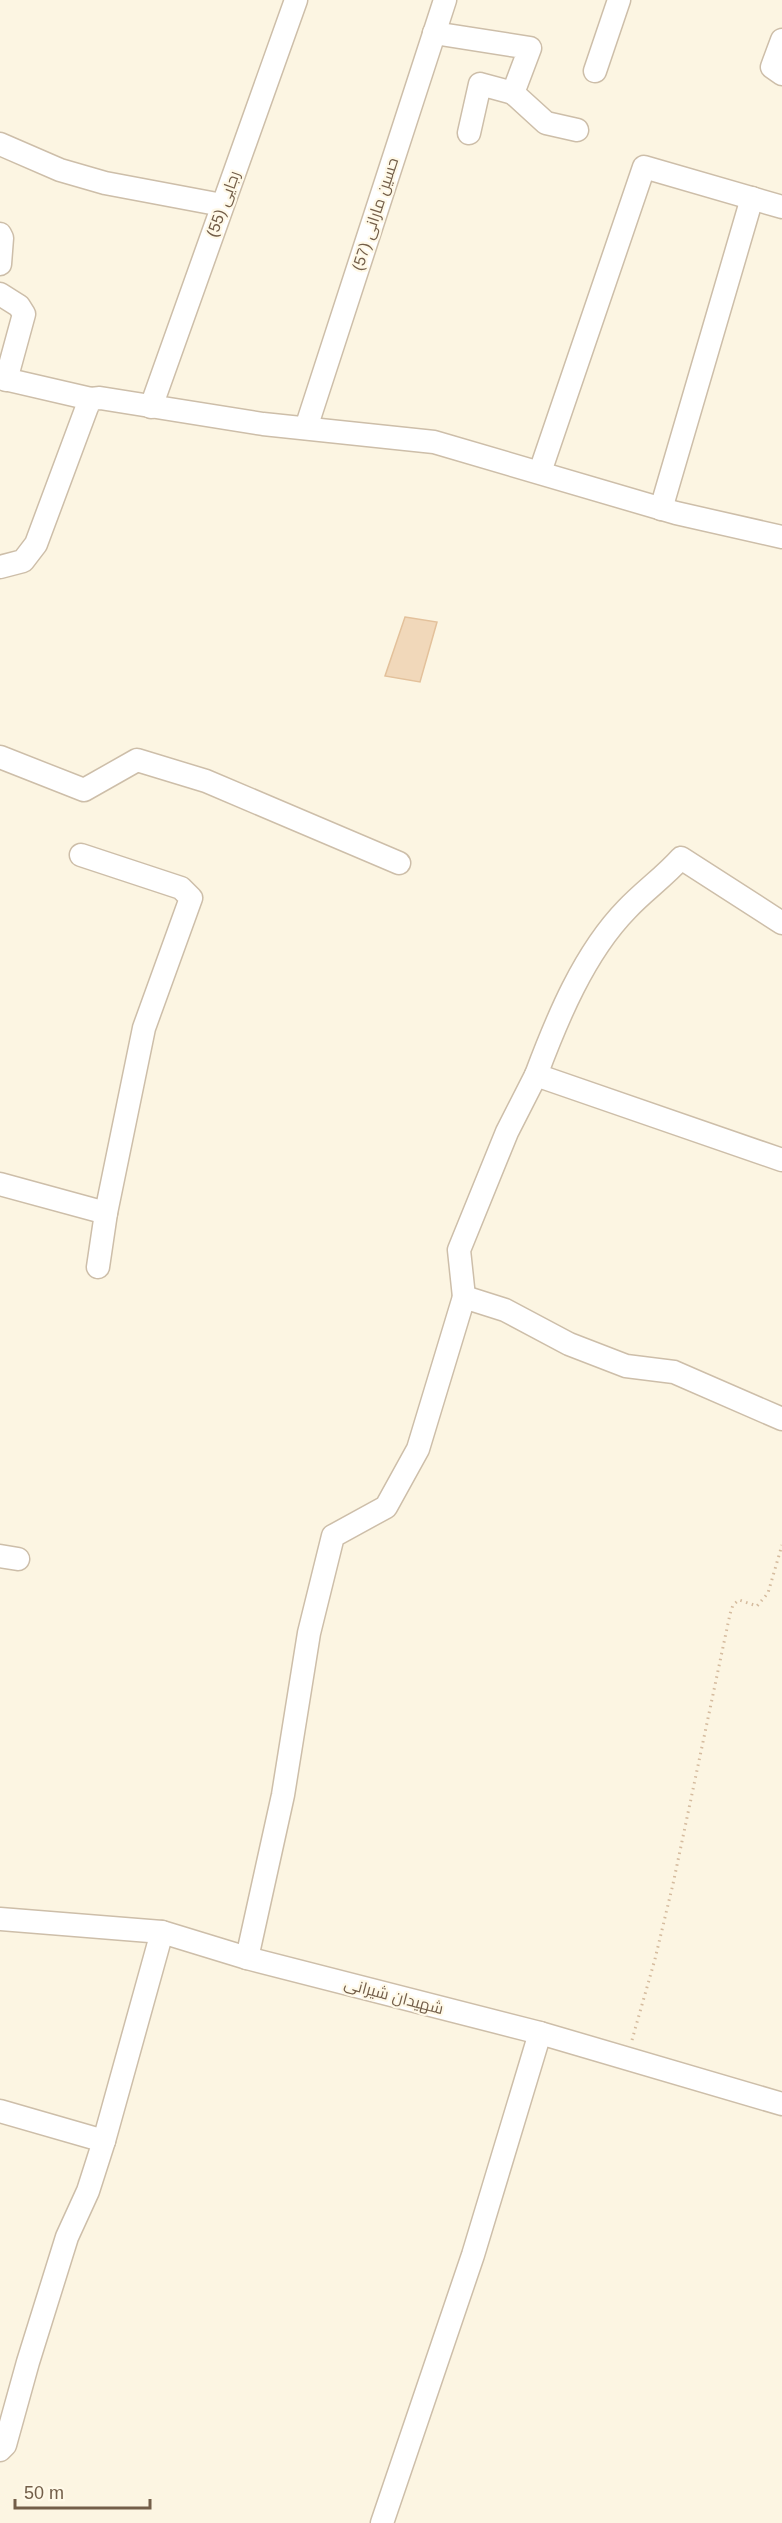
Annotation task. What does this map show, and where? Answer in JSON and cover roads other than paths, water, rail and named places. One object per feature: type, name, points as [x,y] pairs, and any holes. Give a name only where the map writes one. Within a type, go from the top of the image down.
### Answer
[{"type":"street","name":"رجایی (55)","points":[[151,408],[296,0]]},
{"type":"street","name":"حسین مارانی (57)","points":[[306,428],[445,0]]},
{"type":"street","points":[[596,71],[620,0]]},
{"type":"street","points":[[434,33],[530,48],[513,93]]},
{"type":"street","points":[[782,40],[772,67],[782,74]]},
{"type":"street","points":[[469,133],[480,84],[513,93],[546,123],[577,130]]},
{"type":"street","points":[[0,144],[60,170],[105,183],[222,205]]},
{"type":"street","points":[[540,472],[644,167],[782,207]]},
{"type":"street","points":[[661,508],[752,198]]},
{"type":"street","points":[[0,234],[2,238],[0,264]]},
{"type":"street","points":[[0,294],[19,306],[24,314],[3,379],[92,399],[100,398],[151,408],[264,424],[434,442],[661,508],[782,537]]},
{"type":"street","points":[[0,567],[23,561],[36,544],[92,399]]},
{"type":"street","points":[[0,757],[84,790],[137,760],[206,781],[399,863]]},
{"type":"street","points":[[81,855],[181,888],[191,898],[144,1028],[106,1213],[98,1267]]},
{"type":"street","points":[[247,1958],[283,1795],[309,1634],[333,1536],[386,1507],[418,1449],[464,1297],[459,1250],[507,1132],[536,1075],[553,1029],[586,963],[626,909],[681,858],[782,923]]},
{"type":"street","points":[[536,1075],[782,1160]]},
{"type":"street","points":[[0,1184],[106,1213]]},
{"type":"street","points":[[464,1297],[505,1310],[569,1344],[617,1363],[674,1372],[782,1419]]},
{"type":"street","name":"شهیدان شیرانی","points":[[0,1919],[162,1932],[247,1958],[540,2033],[782,2104]]},
{"type":"street","points":[[0,2450],[5,2445],[67,2237],[88,2191],[104,2141],[162,1932]]},
{"type":"street","points":[[382,2523],[473,2255],[540,2033]]},
{"type":"street","points":[[0,2111],[104,2141]]}]
